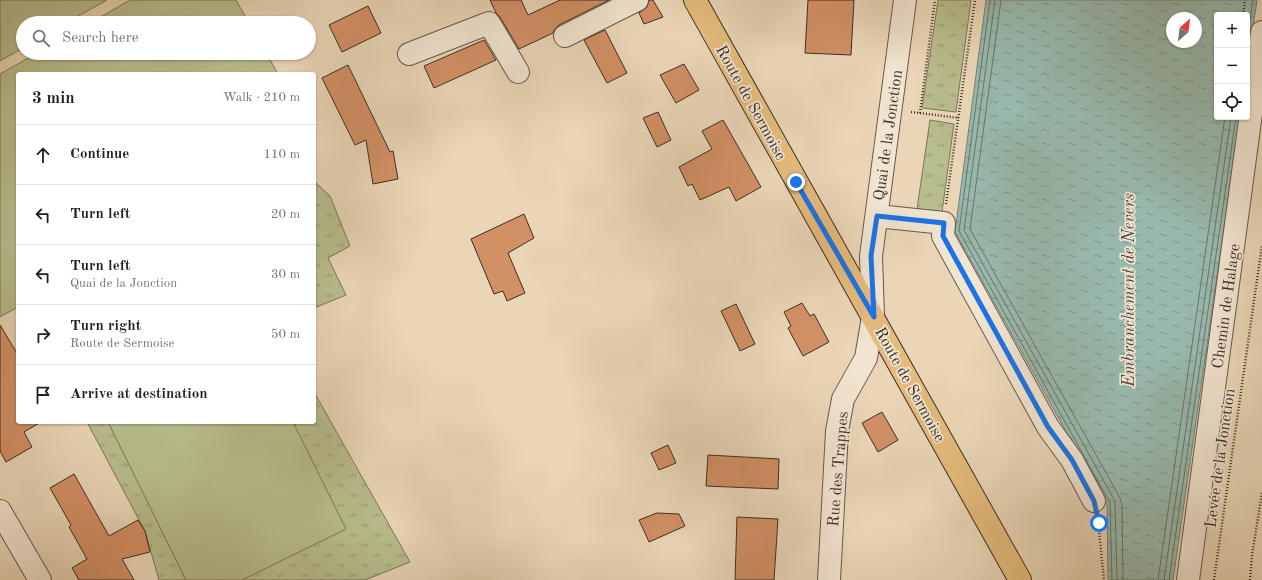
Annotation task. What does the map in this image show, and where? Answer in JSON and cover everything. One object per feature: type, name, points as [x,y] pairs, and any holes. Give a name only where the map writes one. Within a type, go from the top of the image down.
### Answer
[{"type":"main road","name":"Route de Sermoise","points":[[695,0],[1020,580]]},
{"type":"street","points":[[565,36],[637,0]]},
{"type":"street","name":"Quai de la Jonction","points":[[874,317],[871,256],[905,0]]},
{"type":"street","points":[[409,54],[489,23],[518,72]]},
{"type":"street","name":"Chemin de Halage","points":[[1188,580],[1262,32]]},
{"type":"street","points":[[877,216],[944,223],[943,236],[1048,427],[1072,460],[1094,501]]},
{"type":"street","name":"Rue des Trappes","points":[[829,580],[837,431],[843,399],[866,358],[874,317]]},
{"type":"street","points":[[0,511],[40,580]]},
{"type":"path","points":[[920,113],[935,0]]},
{"type":"path","points":[[944,223],[975,0]]},
{"type":"path","points":[[1243,12],[1245,0]]},
{"type":"path","points":[[891,110],[959,118]]},
{"type":"path","name":"Levée de la Jonction","points":[[1214,580],[1262,245]]},
{"type":"path","points":[[1250,580],[1252,555],[1262,493]]},
{"type":"path","points":[[1094,501],[1099,523],[1104,580]]},
{"type":"green space","points":[[0,0],[107,0],[78,16],[16,16],[16,52],[0,61]]},
{"type":"green space","points":[[130,0],[236,0],[245,16],[102,16]]},
{"type":"green space","points":[[938,0],[971,0],[956,112],[922,108]]},
{"type":"green space","points":[[25,60],[270,60],[277,72],[16,72],[16,308],[0,317],[0,74]]},
{"type":"green space","points":[[930,120],[954,124],[942,212],[917,209]]},
{"type":"green space","points":[[316,183],[330,196],[350,246],[328,258],[346,295],[316,307]]},
{"type":"green space","points":[[316,396],[410,562],[365,580],[159,580],[145,531],[88,424],[316,424]]},
{"type":"green space","points":[[109,424],[294,424],[346,529],[242,580],[186,580]]},
{"type":"water","name":"Embranchement de Nevers","points":[[986,0],[1257,0],[1250,48],[1250,12],[1214,12],[1214,120],[1240,120],[1173,580],[1108,580],[1107,505],[955,232]]},
{"type":"building","points":[[490,0],[521,0],[528,15],[560,0],[609,0],[559,25],[553,33],[519,49],[500,17],[496,13]]},
{"type":"building","points":[[649,0],[653,0],[663,17],[644,24],[639,13],[647,7]]},
{"type":"building","points":[[808,0],[854,0],[851,55],[805,53]]},
{"type":"building","points":[[368,6],[381,33],[342,52],[329,25]]},
{"type":"building","points":[[605,30],[627,73],[607,83],[584,40]]},
{"type":"building","points":[[484,40],[496,60],[434,88],[424,66]]},
{"type":"building","points":[[684,64],[699,90],[676,103],[660,75]]},
{"type":"building","points":[[348,65],[390,152],[393,151],[398,179],[373,184],[366,140],[355,145],[322,78]]},
{"type":"building","points":[[658,112],[671,140],[657,147],[643,118]]},
{"type":"building","points":[[723,120],[761,187],[736,201],[729,187],[700,200],[692,184],[688,186],[679,167],[712,149],[702,131]]},
{"type":"building","points":[[524,214],[534,238],[508,253],[525,293],[507,301],[503,291],[494,294],[471,239]]},
{"type":"building","points":[[802,303],[810,316],[814,314],[829,342],[803,356],[788,328],[791,326],[784,312]]},
{"type":"building","points":[[736,304],[755,344],[740,351],[721,311]]},
{"type":"building","points":[[0,325],[16,352],[16,424],[38,424],[24,432],[32,447],[6,462],[0,451]]},
{"type":"building","points":[[882,412],[898,440],[878,452],[862,423]]},
{"type":"building","points":[[668,445],[676,463],[659,470],[651,453]]},
{"type":"building","points":[[708,455],[779,459],[778,489],[706,486]]},
{"type":"building","points":[[74,474],[109,536],[138,520],[145,531],[150,552],[122,559],[134,580],[79,580],[72,568],[87,559],[69,527],[71,525],[50,488]]},
{"type":"building","points":[[657,513],[679,514],[685,526],[649,542],[639,520]]},
{"type":"building","points":[[737,517],[778,519],[774,580],[735,580]]},
{"type":"route","points":[[796,182],[874,317],[871,256],[877,216],[944,223],[943,236],[1048,427],[1072,460],[1094,501],[1099,523]]}]
